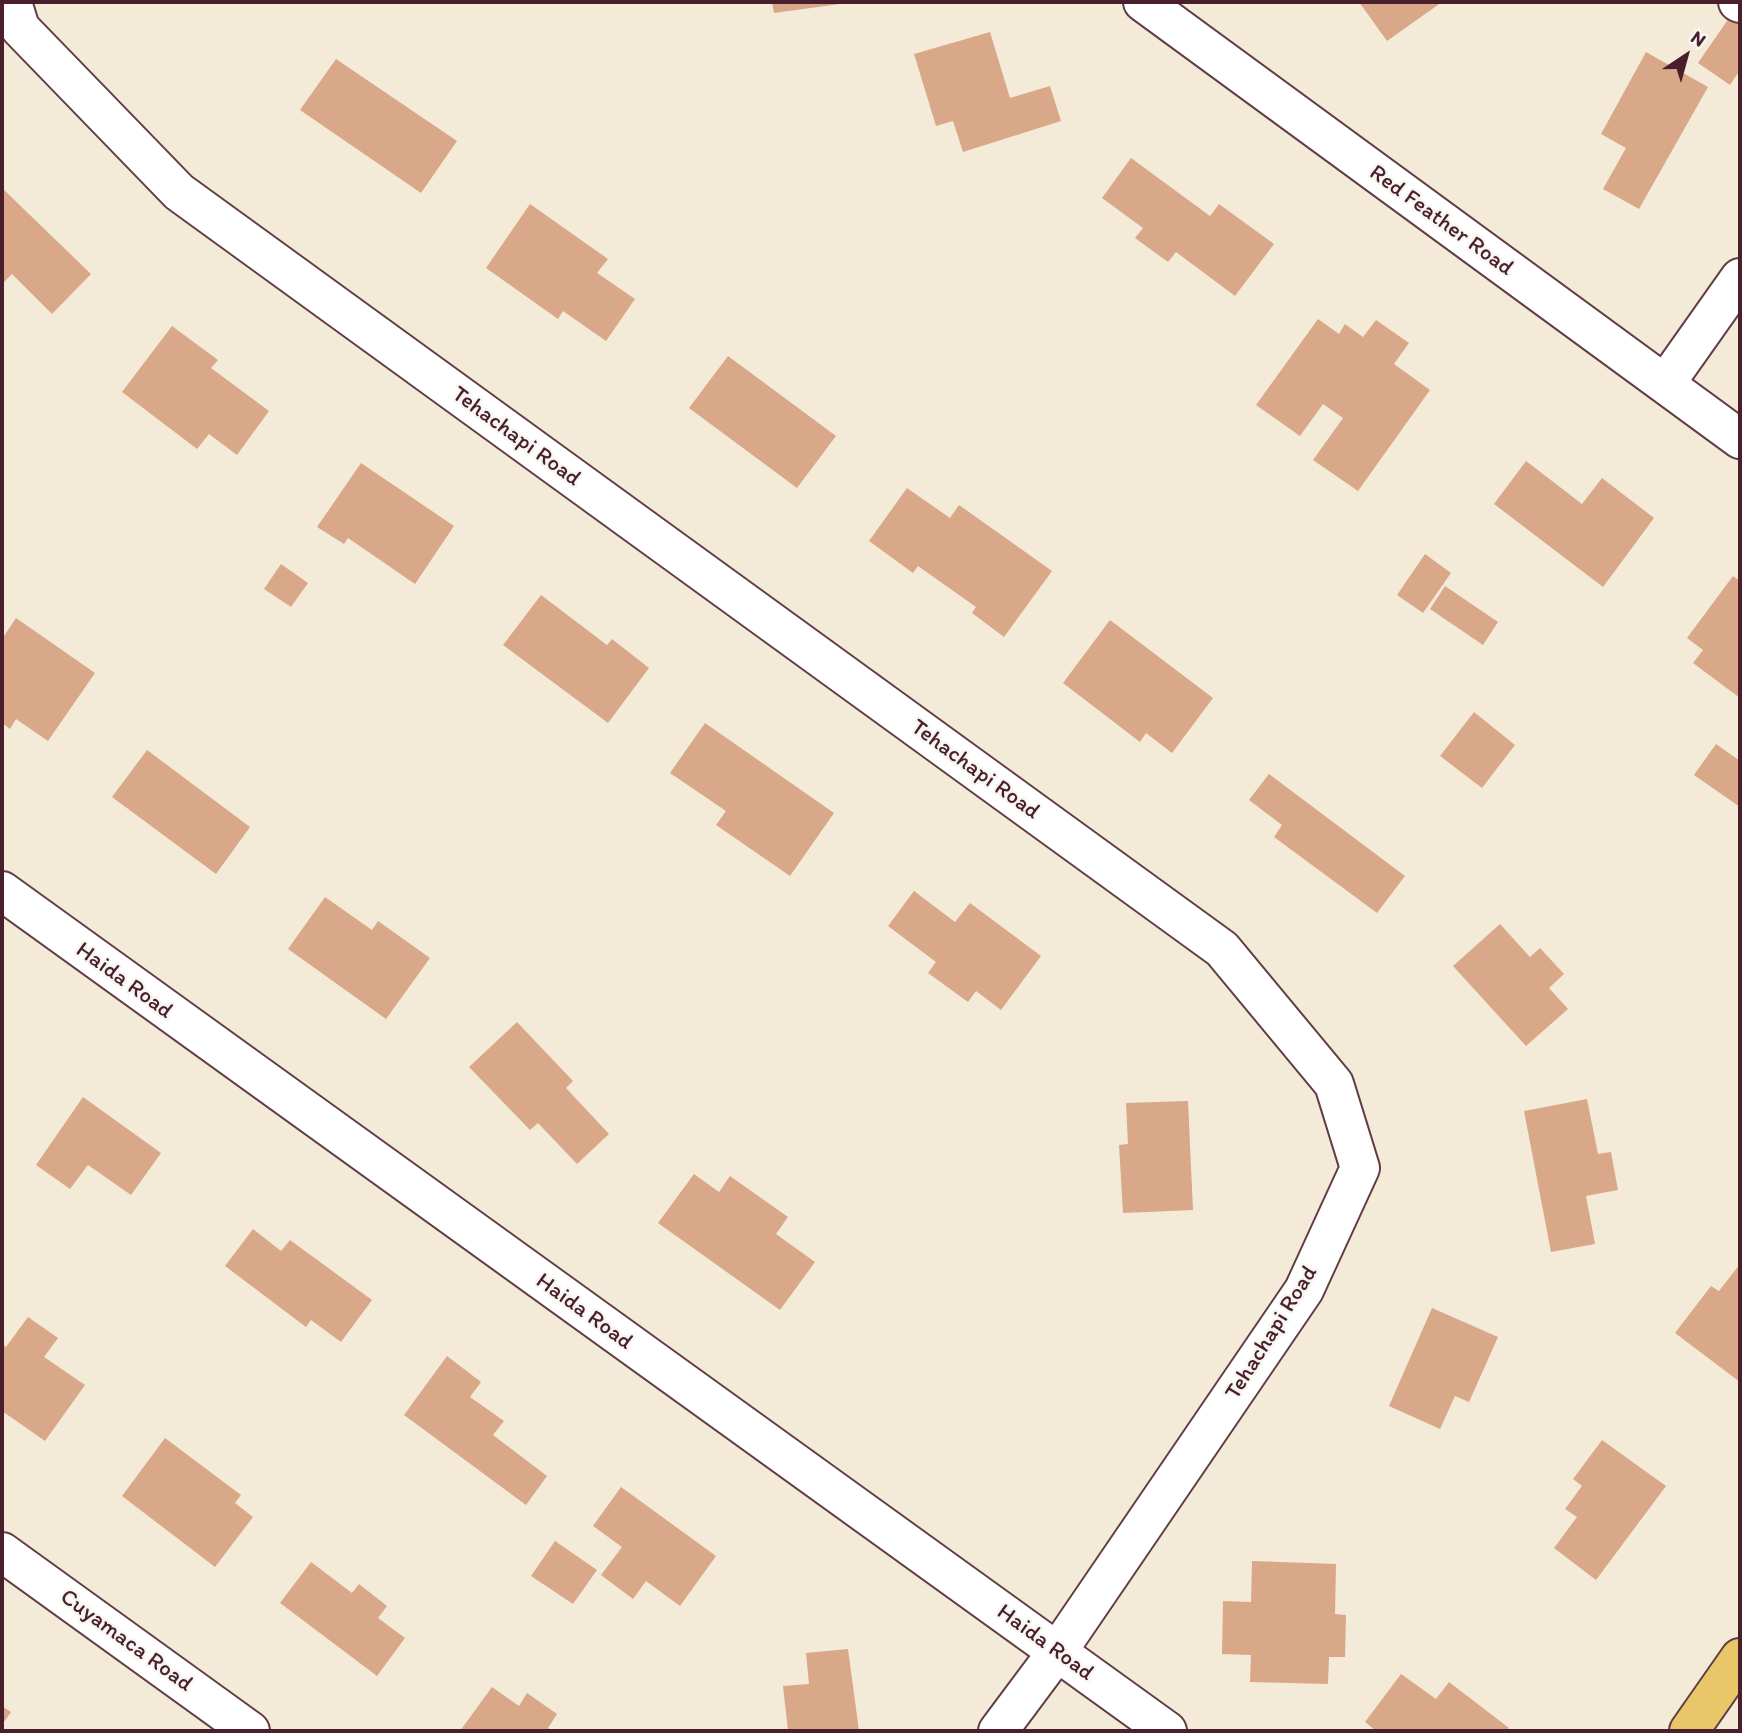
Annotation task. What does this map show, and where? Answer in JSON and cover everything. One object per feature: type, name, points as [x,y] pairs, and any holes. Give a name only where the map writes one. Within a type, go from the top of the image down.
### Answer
[{"type":"main road","points":[[1689,1731],[1740,1658]]},
{"type":"street","name":"Tehachapi Road","points":[[12,2],[20,28],[179,192],[1222,949],[1334,1084],[1360,1168],[1304,1290],[1057,1652],[998,1731]]},
{"type":"street","name":"Red Feather Road","points":[[1143,2],[1740,439]]},
{"type":"street","points":[[1665,384],[1740,278]]},
{"type":"street","name":"Haida Road","points":[[2,891],[1167,1731]]},
{"type":"street","name":"Cuyamaca Road","points":[[2,1552],[250,1731]]},
{"type":"building","points":[[772,2],[847,2],[847,3],[774,13]]},
{"type":"building","points":[[1359,2],[1442,2],[1387,41]]},
{"type":"building","points":[[1729,18],[1740,25],[1740,70],[1730,85],[1698,63]]},
{"type":"building","points":[[990,32],[1010,98],[1050,86],[1061,121],[963,152],[953,121],[936,126],[914,54]]},
{"type":"building","points":[[1646,52],[1708,87],[1639,209],[1603,189],[1626,148],[1601,134]]},
{"type":"building","points":[[336,59],[457,141],[421,193],[300,110]]},
{"type":"building","points":[[1131,158],[1210,216],[1219,204],[1274,244],[1235,296],[1176,252],[1168,262],[1135,238],[1143,228],[1102,198]]},
{"type":"building","points":[[2,188],[91,274],[52,314],[12,274],[2,284]]},
{"type":"building","points":[[530,204],[608,259],[597,273],[635,299],[606,341],[563,311],[558,319],[486,268]]},
{"type":"building","points":[[1318,319],[1339,334],[1345,324],[1363,337],[1376,320],[1409,343],[1394,364],[1430,390],[1358,491],[1313,460],[1343,418],[1323,404],[1300,436],[1256,405]]},
{"type":"building","points":[[172,326],[218,360],[211,368],[269,411],[237,455],[209,434],[197,449],[122,392]]},
{"type":"building","points":[[728,356],[836,436],[797,488],[689,408]]},
{"type":"building","points":[[1526,461],[1582,504],[1602,478],[1654,518],[1603,587],[1494,504]]},
{"type":"building","points":[[361,463],[454,526],[415,584],[348,538],[344,544],[317,527]]},
{"type":"building","points":[[907,488],[950,518],[959,505],[1052,571],[1004,637],[972,613],[976,607],[918,566],[913,573],[869,541]]},
{"type":"building","points":[[1425,554],[1451,573],[1423,613],[1397,595]]},
{"type":"building","points":[[281,564],[308,583],[291,607],[264,589]]},
{"type":"building","points":[[1733,576],[1740,581],[1740,698],[1693,663],[1703,650],[1687,638]]},
{"type":"building","points":[[1445,586],[1498,622],[1483,645],[1430,609]]},
{"type":"building","points":[[541,595],[607,645],[612,639],[649,668],[608,723],[503,645]]},
{"type":"building","points":[[16,618],[95,673],[48,741],[16,719],[10,729],[2,723],[2,639]]},
{"type":"building","points":[[1110,620],[1213,698],[1172,753],[1146,733],[1140,742],[1063,683]]},
{"type":"building","points":[[1474,712],[1515,745],[1482,788],[1440,756]]},
{"type":"building","points":[[705,723],[834,813],[790,876],[716,825],[726,811],[670,773]]},
{"type":"building","points":[[1716,744],[1740,761],[1740,807],[1694,775]]},
{"type":"building","points":[[147,750],[250,827],[216,874],[112,797]]},
{"type":"building","points":[[1269,774],[1405,876],[1377,913],[1274,837],[1282,825],[1249,800]]},
{"type":"building","points":[[914,891],[955,922],[970,903],[1041,956],[1001,1010],[976,991],[968,1002],[928,973],[936,962],[888,926]]},
{"type":"building","points":[[325,897],[372,930],[378,921],[430,958],[386,1019],[288,949]]},
{"type":"building","points":[[1500,924],[1530,957],[1540,948],[1564,974],[1549,988],[1568,1009],[1526,1046],[1453,966]]},
{"type":"building","points":[[517,1022],[573,1081],[566,1088],[609,1134],[577,1164],[538,1123],[530,1130],[469,1067]]},
{"type":"building","points":[[83,1097],[161,1153],[131,1195],[88,1165],[70,1189],[36,1165]]},
{"type":"building","points":[[1587,1099],[1598,1154],[1611,1152],[1618,1190],[1586,1196],[1595,1244],[1551,1252],[1524,1111]]},
{"type":"building","points":[[1188,1101],[1193,1210],[1123,1213],[1119,1145],[1128,1144],[1126,1103]]},
{"type":"building","points":[[694,1174],[719,1192],[730,1176],[788,1217],[776,1234],[815,1262],[780,1310],[658,1223]]},
{"type":"building","points":[[253,1229],[281,1251],[290,1240],[372,1300],[341,1342],[311,1320],[306,1327],[225,1266]]},
{"type":"building","points":[[1740,1264],[1740,1382],[1675,1333],[1711,1286],[1719,1291]]},
{"type":"building","points":[[1432,1308],[1498,1337],[1469,1402],[1455,1396],[1440,1429],[1389,1406]]},
{"type":"building","points":[[28,1317],[58,1338],[44,1357],[85,1385],[45,1441],[2,1411],[2,1344],[6,1347]]},
{"type":"building","points":[[447,1356],[481,1382],[470,1397],[504,1421],[493,1435],[547,1476],[526,1505],[404,1415]]},
{"type":"building","points":[[165,1438],[241,1495],[235,1503],[253,1517],[215,1567],[122,1496]]},
{"type":"building","points":[[1602,1440],[1666,1486],[1596,1580],[1554,1548],[1577,1517],[1565,1509],[1582,1486],[1573,1479]]},
{"type":"building","points":[[621,1487],[716,1556],[680,1606],[646,1581],[633,1599],[601,1575],[622,1547],[593,1526]]},
{"type":"building","points":[[555,1541],[597,1570],[573,1604],[531,1576]]},
{"type":"building","points":[[1252,1561],[1336,1564],[1335,1614],[1346,1615],[1345,1657],[1329,1657],[1328,1684],[1250,1682],[1251,1655],[1222,1654],[1223,1601],[1251,1602]]},
{"type":"building","points":[[311,1562],[352,1593],[359,1584],[387,1606],[378,1618],[405,1638],[377,1676],[280,1603]]},
{"type":"building","points":[[848,1649],[859,1731],[788,1731],[783,1686],[809,1684],[806,1653]]},
{"type":"building","points":[[1401,1674],[1436,1699],[1449,1682],[1509,1728],[1506,1731],[1376,1731],[1365,1722]]},
{"type":"building","points":[[492,1687],[519,1706],[527,1693],[557,1714],[548,1728],[552,1731],[460,1731]]},
{"type":"building","points":[[2,1706],[11,1712],[2,1725]]}]
